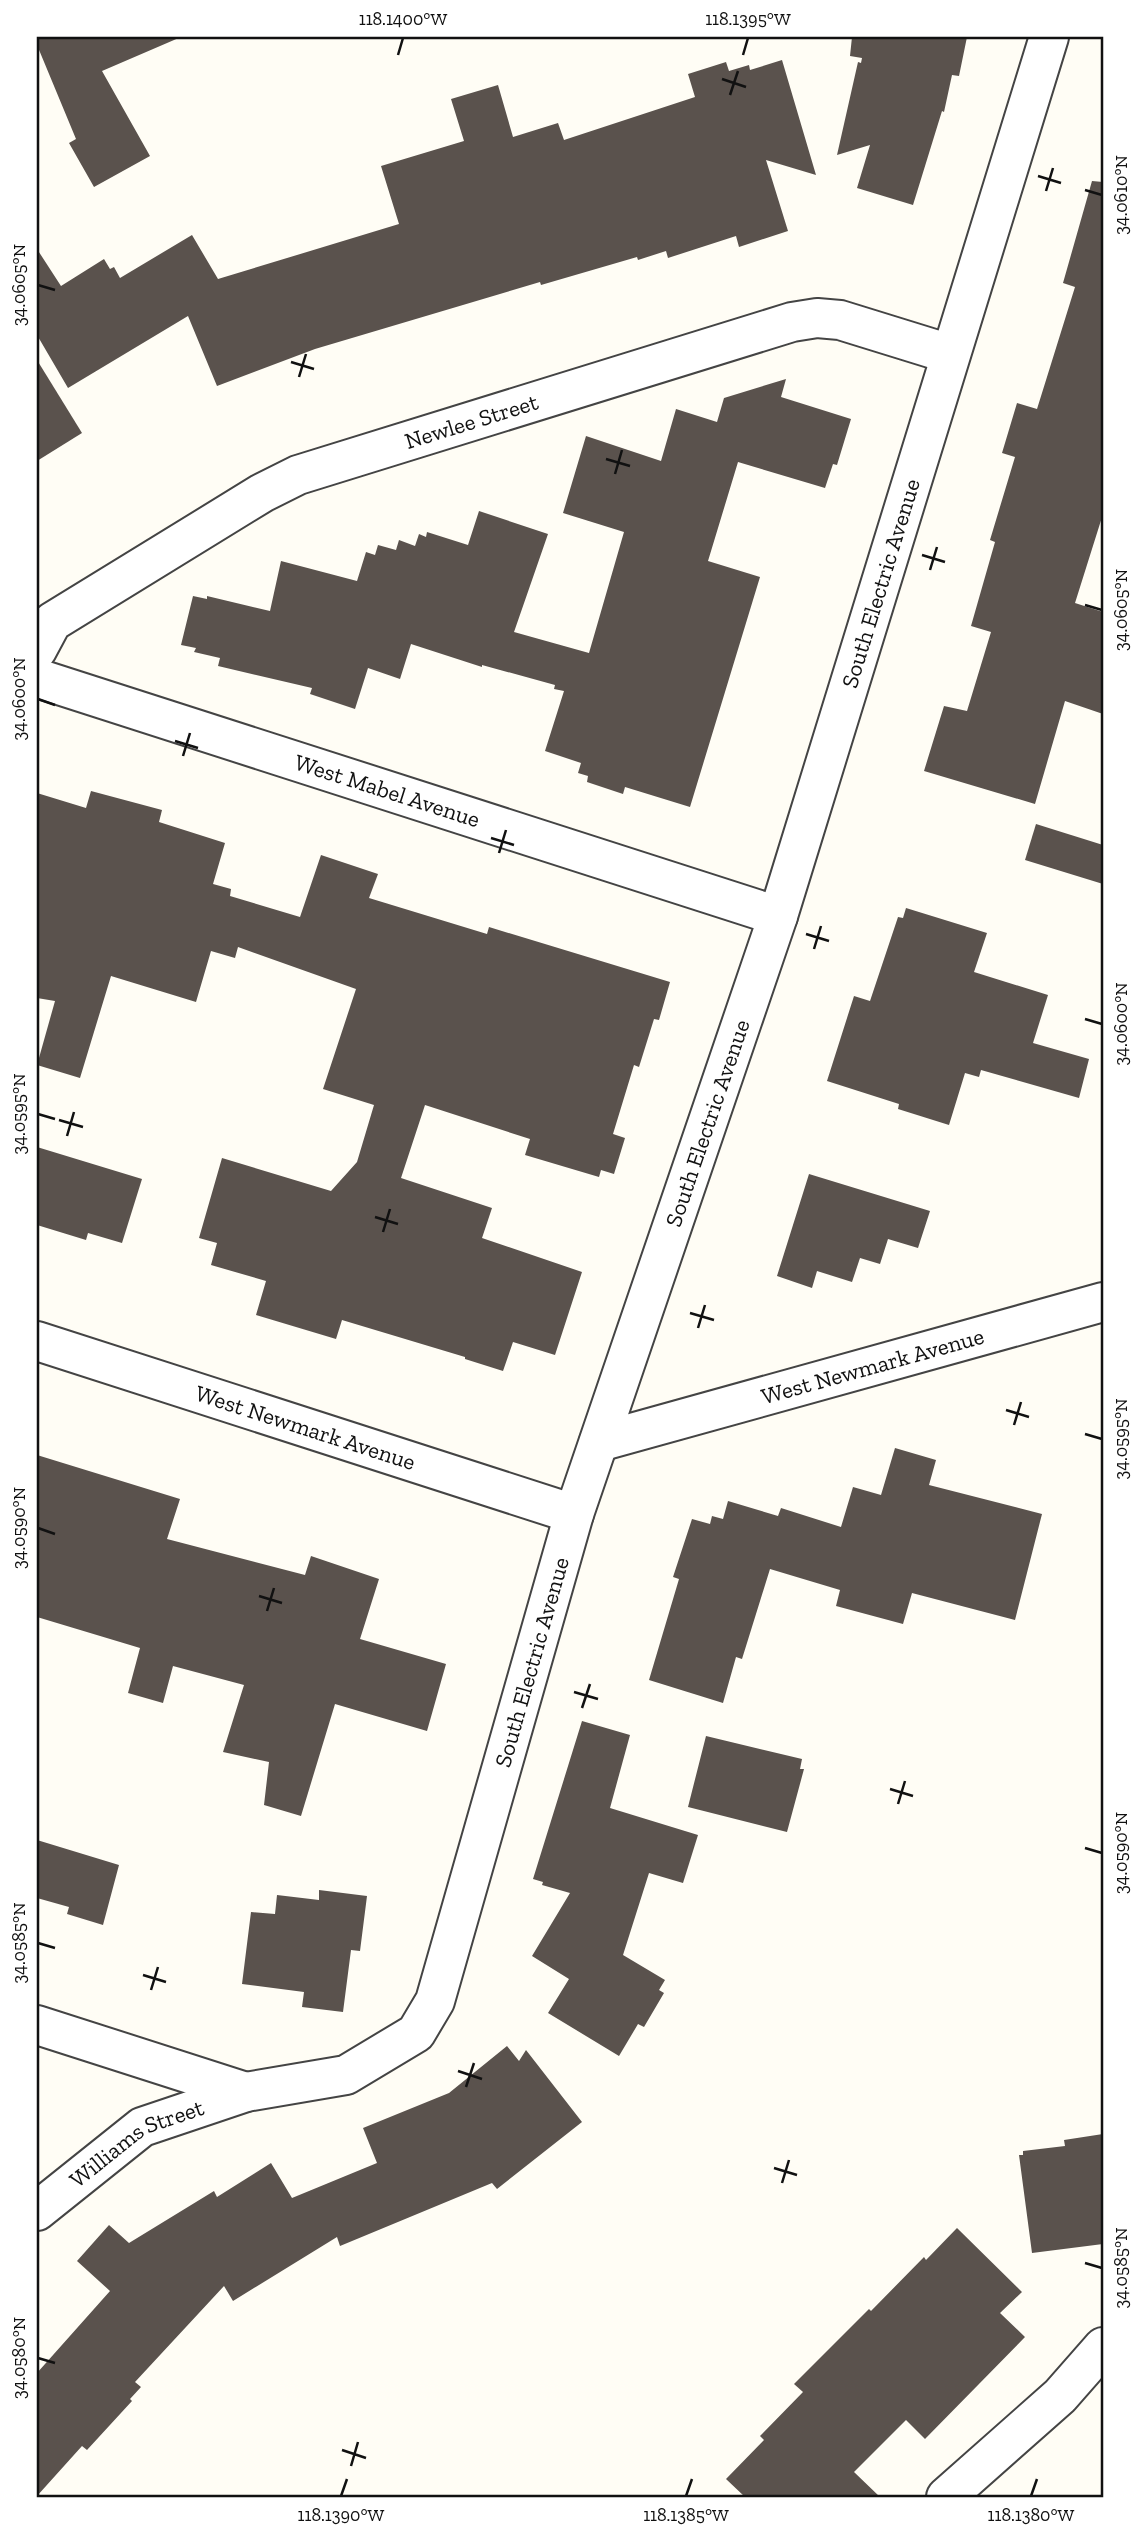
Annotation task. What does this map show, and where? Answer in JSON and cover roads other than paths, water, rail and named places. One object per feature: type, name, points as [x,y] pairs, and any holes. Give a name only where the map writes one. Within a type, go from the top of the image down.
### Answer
[{"type":"street","name":"South Electric Avenue","points":[[246,2092],[346,2075],[416,2033],[435,2001],[574,1514],[778,916],[1049,37]]},
{"type":"street","name":"Newlee Street","points":[[37,650],[52,622],[250,500],[298,475],[792,322],[817,318],[840,320],[950,354]]},
{"type":"street","name":"West Mabel Avenue","points":[[37,678],[778,916]]},
{"type":"street","name":"West Newmark Avenue","points":[[599,1442],[1103,1302]]},
{"type":"street","name":"West Newmark Avenue","points":[[37,1341],[574,1514]]},
{"type":"street","points":[[37,2025],[246,2092]]},
{"type":"street","name":"Williams Street","points":[[37,2211],[142,2127],[246,2092]]},
{"type":"street","points":[[946,2497],[1060,2396],[1103,2347]]}]
